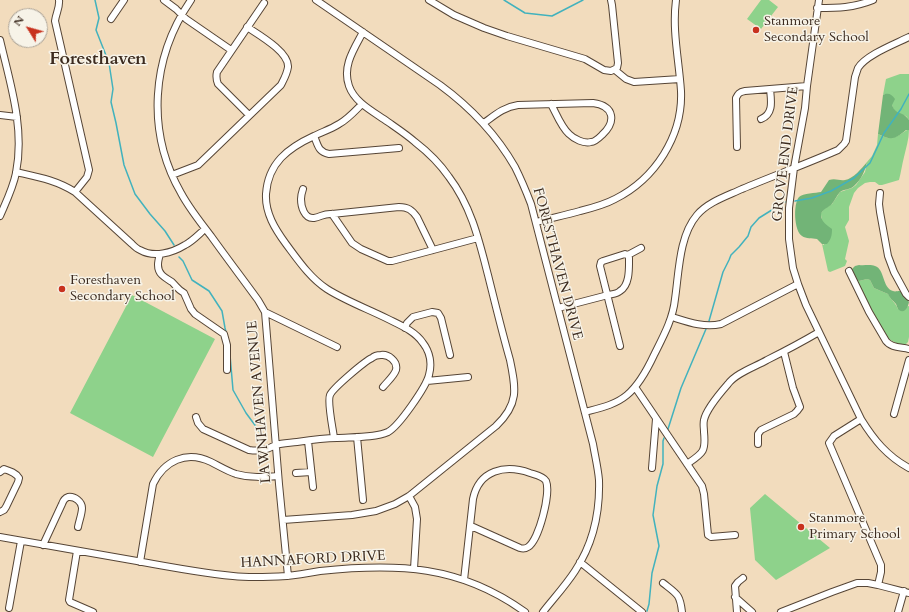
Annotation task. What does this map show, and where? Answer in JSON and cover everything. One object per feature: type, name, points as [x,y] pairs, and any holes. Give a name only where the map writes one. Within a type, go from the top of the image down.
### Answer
[{"type":"street","points":[[59,0],[55,21],[89,170],[87,177],[75,192]]},
{"type":"street","points":[[111,19],[124,0]]},
{"type":"street","points":[[164,0],[181,15],[231,50]]},
{"type":"street","name":"LAWNHAVEN AVENUE","points":[[190,0],[172,32],[160,72],[158,90],[159,128],[166,159],[175,182],[186,202],[258,300],[264,312],[288,576]]},
{"type":"street","name":"FORESTHAVEN DRIVE","points":[[316,0],[450,92],[473,112],[484,123],[515,167],[531,204],[585,412],[596,458],[599,480],[598,506],[590,542],[569,580],[543,612]]},
{"type":"street","points":[[429,0],[454,15],[484,28],[585,59],[604,70],[611,71],[616,69]]},
{"type":"street","points":[[611,0],[618,52],[618,63],[616,69]]},
{"type":"street","points":[[536,222],[602,205],[614,200],[634,187],[658,163],[672,138],[677,125],[680,103],[680,79],[675,42],[674,20],[676,0]]},
{"type":"street","name":"GROVE END DRIVE","points":[[819,0],[807,86],[806,108],[794,168],[789,208],[793,268],[806,306],[870,435],[892,456],[909,468]]},
{"type":"street","points":[[818,8],[858,6],[873,0]]},
{"type":"street","points":[[249,115],[218,84],[216,79],[217,72],[264,3]]},
{"type":"street","points":[[172,175],[198,165],[281,85],[288,68],[288,63],[283,54],[269,42],[247,27]]},
{"type":"street","points":[[283,520],[352,515],[376,511],[395,504],[409,496],[499,423],[507,414],[514,398],[514,381],[511,365],[478,238],[473,221],[461,194],[442,168],[429,154],[416,142],[362,104],[353,94],[349,85],[347,66],[351,53],[363,32]]},
{"type":"street","points":[[585,412],[614,404],[626,396],[635,387],[649,364],[672,317],[683,245],[686,234],[696,215],[724,197],[838,150],[846,141],[858,67],[875,54],[909,37]]},
{"type":"street","points":[[0,40],[17,117],[19,148],[16,172],[0,216]]},
{"type":"street","points":[[616,69],[626,79],[634,82],[680,79]]},
{"type":"street","points":[[737,147],[736,98],[738,94],[745,91],[807,86]]},
{"type":"street","points":[[762,119],[766,117],[770,111],[770,89]]},
{"type":"street","points":[[484,123],[501,111],[513,106],[551,104],[593,103],[599,103],[608,108],[612,116],[611,123],[596,141],[590,143],[584,142],[573,138],[568,134],[551,104]]},
{"type":"street","points":[[196,418],[202,429],[249,450],[261,451],[276,445],[382,434],[389,432],[400,422],[427,382],[430,363],[424,343],[405,328],[336,294],[319,283],[303,266],[276,231],[267,206],[266,196],[269,179],[272,170],[283,155],[298,143],[340,124],[354,113],[362,104]]},
{"type":"street","points":[[0,115],[17,117]]},
{"type":"street","points":[[314,136],[322,151],[329,154],[399,148]]},
{"type":"street","points":[[16,172],[48,179],[64,185],[75,192],[140,250],[154,254],[169,252],[186,245],[205,229]]},
{"type":"street","points":[[303,189],[301,201],[304,213],[312,218],[324,214],[399,207],[409,208],[417,217],[433,250]]},
{"type":"street","points":[[880,193],[880,212],[888,256],[894,272],[909,297]]},
{"type":"street","points":[[332,214],[352,243],[384,260],[392,261],[478,238]]},
{"type":"street","points":[[620,346],[600,265],[604,260],[625,254],[628,255],[641,248]]},
{"type":"street","points":[[160,254],[158,270],[162,275],[171,281],[178,290],[184,293],[191,309],[196,314],[224,334],[227,344],[227,370]]},
{"type":"street","points":[[558,308],[621,291],[626,284],[629,269],[628,255]]},
{"type":"street","points":[[849,271],[869,312],[888,344],[909,349]]},
{"type":"street","points":[[672,317],[703,325],[721,324],[798,284]]},
{"type":"street","points":[[264,312],[336,347]]},
{"type":"street","points":[[405,328],[407,323],[413,317],[432,312],[438,313],[441,318],[450,355]]},
{"type":"street","points":[[687,464],[704,450],[705,416],[729,382],[819,332]]},
{"type":"street","points":[[758,444],[758,434],[761,430],[794,414],[800,407],[793,388],[784,352]]},
{"type":"street","points":[[334,438],[329,403],[332,392],[363,364],[371,358],[380,355],[392,358],[396,365],[396,370],[392,377],[383,387]]},
{"type":"street","points":[[894,414],[909,360]]},
{"type":"street","points":[[427,382],[468,377]]},
{"type":"street","points":[[635,387],[703,490],[708,535],[711,537],[735,535]]},
{"type":"street","points":[[652,468],[656,419]]},
{"type":"street","points":[[861,419],[834,436],[829,443],[881,564],[882,568],[878,585]]},
{"type":"street","points":[[357,437],[363,500]]},
{"type":"street","points":[[308,441],[313,487]]},
{"type":"street","points":[[140,562],[153,484],[156,477],[166,466],[182,458],[190,456],[200,457],[238,475],[257,477],[278,476]]},
{"type":"street","points":[[464,580],[475,493],[483,479],[499,470],[514,468],[538,475],[545,480],[548,488],[542,520],[534,541],[527,548],[520,548],[471,526]]},
{"type":"street","points":[[0,472],[4,469],[15,473],[19,478],[6,507],[0,512]]},
{"type":"street","points":[[296,473],[311,472]]},
{"type":"street","points":[[409,496],[415,507],[418,527],[414,569]]},
{"type":"street","points":[[43,545],[66,498],[70,497],[81,503],[82,508],[78,527]]},
{"type":"street","name":"HANNAFORD DRIVE","points":[[0,537],[140,562],[234,576],[288,576],[320,571],[385,567],[414,569],[440,573],[464,580],[496,594],[525,612]]},
{"type":"street","points":[[9,608],[22,541]]},
{"type":"street","points":[[77,551],[69,600],[70,602],[93,612]]},
{"type":"street","points":[[580,562],[642,612]]},
{"type":"street","points":[[736,612],[735,586],[743,578]]},
{"type":"street","points":[[663,582],[679,596],[682,612]]},
{"type":"street","points":[[781,612],[852,584],[862,582],[906,592],[898,612]]},
{"type":"street","points":[[735,597],[752,612]]},
{"type":"green space","points":[[761,0],[769,0],[778,7],[761,29],[747,19]]},
{"type":"green space","points":[[900,74],[909,74],[909,120],[906,116],[894,111],[885,94],[883,95],[886,79]]},
{"type":"green space","points":[[890,94],[893,96],[895,99],[892,105],[895,111],[904,115],[909,120],[909,130],[906,130],[893,138],[887,138],[878,134],[883,95]]},
{"type":"green space","points":[[909,130],[908,137],[899,180],[882,185],[875,182],[865,183],[854,193],[849,207],[849,220],[845,227],[849,241],[845,259],[847,261],[845,266],[830,272],[828,271],[822,244],[824,245],[821,213],[832,204],[840,192],[856,185],[865,172],[867,162],[872,156],[877,145],[878,134],[893,138]]},
{"type":"green space","points":[[867,162],[859,181],[851,188],[840,192],[831,205],[822,212],[822,220],[832,229],[831,237],[827,244],[822,244],[817,239],[802,236],[797,229],[795,217],[797,200],[799,197],[806,194],[821,192],[829,180],[845,180],[851,178]]},
{"type":"green space","points":[[873,265],[878,268],[889,289],[900,291],[909,302],[905,311],[901,311],[897,308],[896,304],[888,294],[874,288],[870,280],[856,280],[851,270],[855,266]]},
{"type":"green space","points":[[867,279],[870,280],[874,288],[888,294],[898,309],[909,306],[909,337],[908,342],[905,345],[892,341],[883,333],[856,280],[859,281]]},
{"type":"green space","points":[[132,295],[215,339],[153,457],[70,413]]},
{"type":"green space","points":[[765,494],[830,548],[776,580],[755,560],[750,508]]},
{"type":"waterway","points":[[95,0],[99,18],[96,30],[109,63],[113,89],[111,102],[124,165],[135,194],[165,231],[174,245]]},
{"type":"waterway","points":[[504,0],[525,13],[552,16],[583,0]]},
{"type":"waterway","points":[[795,201],[812,198],[831,191],[854,178],[870,163],[884,133],[901,109],[909,94]]},
{"type":"waterway","points":[[709,321],[723,272],[731,255],[748,236],[751,227],[759,218],[785,202]]},
{"type":"waterway","points":[[179,257],[183,261],[192,280],[209,291],[222,311],[228,340]]},
{"type":"waterway","points":[[668,429],[681,388],[706,329]]},
{"type":"waterway","points":[[230,355],[233,390],[246,413],[263,436]]},
{"type":"waterway","points":[[647,611],[652,573],[659,546],[653,515],[657,486],[663,464],[664,438]]},
{"type":"place","name":"Stanmore Secondary School","points":[[756,30]]},
{"type":"place","name":"Foresthaven Secondary School","points":[[62,289]]},
{"type":"place","name":"Stanmore Primary School","points":[[801,527]]},
{"type":"district","name":"Foresthaven","points":[[98,60]]}]
